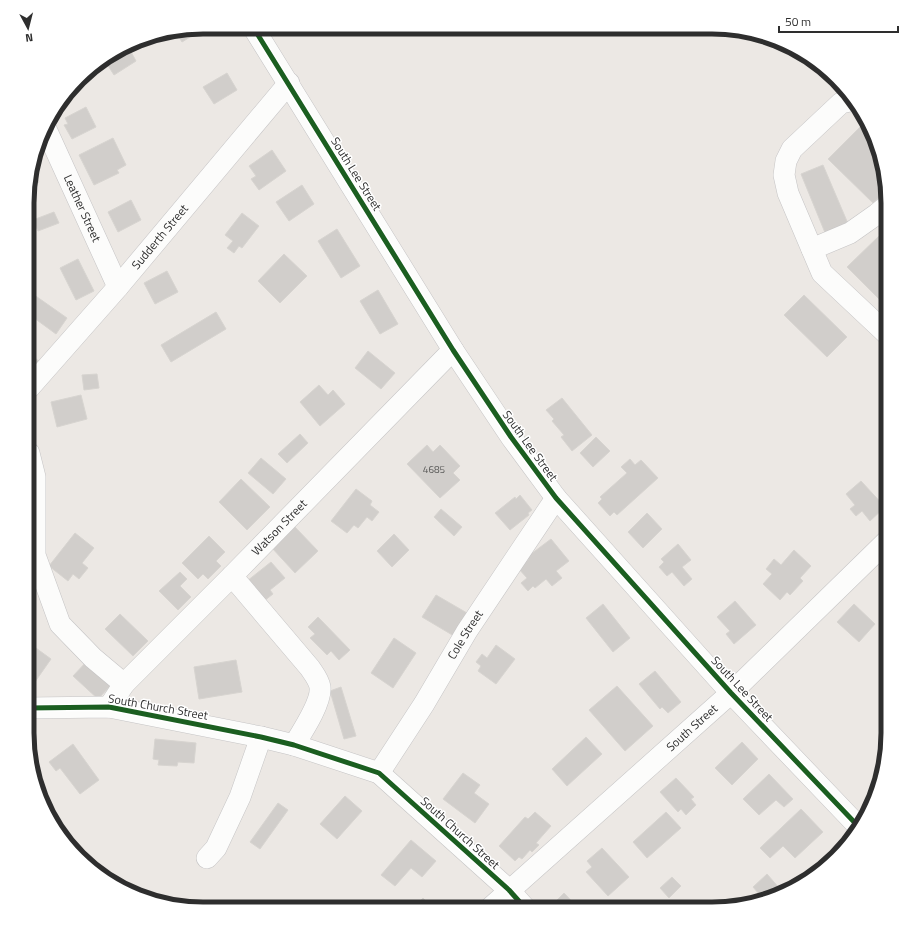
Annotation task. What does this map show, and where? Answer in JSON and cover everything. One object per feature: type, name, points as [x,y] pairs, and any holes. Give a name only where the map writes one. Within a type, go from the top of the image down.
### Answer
[{"type":"street","name":"South Lee Street","points":[[258,34],[453,350],[511,437],[556,498],[731,693],[855,823]]},
{"type":"street","name":"Sudderth Street","points":[[34,382],[118,287],[289,83]]},
{"type":"street","points":[[847,102],[841,103],[792,149],[786,161],[784,175],[788,193],[822,273],[881,328]]},
{"type":"street","name":"Leather Street","points":[[49,135],[118,287]]},
{"type":"street","points":[[812,249],[850,233],[881,217]]},
{"type":"street","name":"Watson Street","points":[[109,707],[124,684],[453,350]]},
{"type":"street","points":[[34,473],[35,555],[60,624],[92,658],[124,684]]},
{"type":"street","name":"Cole Street","points":[[379,773],[424,704],[467,631],[556,498]]},
{"type":"street","name":"South Street","points":[[496,902],[731,693],[881,547]]},
{"type":"street","points":[[232,576],[310,668],[319,683],[320,693],[316,704],[308,722],[294,745]]},
{"type":"street","name":"South Church Street","points":[[34,708],[109,707],[261,736]]},
{"type":"street","points":[[207,858],[216,848],[240,797],[261,736],[294,745],[379,773]]},
{"type":"street","name":"South Church Street","points":[[379,773],[509,890],[520,902]]},
{"type":"building","points":[[195,34],[182,42],[178,36]]},
{"type":"building","points":[[130,50],[136,61],[114,75],[107,64]]},
{"type":"building","points":[[227,73],[237,90],[214,104],[203,87]]},
{"type":"building","points":[[86,107],[96,127],[72,139],[64,125],[68,124],[65,118]]},
{"type":"building","points":[[860,127],[866,133],[872,149],[878,170],[881,195],[873,203],[828,159]]},
{"type":"building","points":[[113,138],[126,165],[117,170],[119,173],[94,185],[79,155]]},
{"type":"building","points":[[272,150],[286,171],[259,190],[251,179],[256,176],[249,166]]},
{"type":"building","points":[[823,165],[849,226],[826,235],[801,174]]},
{"type":"building","points":[[36,176],[39,182],[35,184]]},
{"type":"building","points":[[302,185],[314,204],[289,221],[276,202]]},
{"type":"building","points":[[131,200],[141,220],[118,232],[108,212]]},
{"type":"building","points":[[54,212],[59,223],[38,231],[34,220]]},
{"type":"building","points":[[242,213],[259,226],[242,248],[239,246],[234,253],[227,248],[233,241],[225,235]]},
{"type":"building","points":[[337,229],[360,266],[341,278],[318,241]]},
{"type":"building","points":[[879,236],[881,238],[881,301],[847,267]]},
{"type":"building","points":[[284,254],[307,276],[280,303],[258,281]]},
{"type":"building","points":[[78,259],[94,291],[76,300],[60,268]]},
{"type":"building","points":[[167,271],[178,292],[155,304],[144,283]]},
{"type":"building","points":[[378,290],[398,324],[380,334],[360,301]]},
{"type":"building","points":[[34,295],[67,318],[56,334],[34,318]]},
{"type":"building","points":[[804,295],[847,337],[827,357],[784,315]]},
{"type":"building","points":[[216,312],[226,329],[171,362],[161,345]]},
{"type":"building","points":[[368,351],[395,373],[381,389],[355,368]]},
{"type":"building","points":[[34,357],[41,363],[34,372]]},
{"type":"building","points":[[97,374],[99,388],[84,390],[82,375]]},
{"type":"building","points":[[319,385],[328,395],[333,390],[345,404],[320,426],[300,402]]},
{"type":"building","points":[[81,395],[87,419],[57,427],[51,402]]},
{"type":"building","points":[[562,398],[592,435],[572,451],[561,437],[564,435],[552,421],[554,419],[546,410]]},
{"type":"building","points":[[300,434],[308,443],[287,463],[278,454]]},
{"type":"building","points":[[596,437],[610,451],[593,467],[580,453]]},
{"type":"building","points":[[427,445],[433,452],[440,445],[460,466],[453,473],[460,480],[440,498],[407,464]]},
{"type":"building","points":[[261,458],[286,479],[273,494],[248,473]]},
{"type":"building","points":[[630,459],[635,465],[641,460],[658,478],[617,515],[614,512],[610,516],[598,503],[602,499],[600,497],[627,473],[621,467]]},
{"type":"building","points":[[241,479],[270,507],[247,530],[219,502]]},
{"type":"building","points":[[861,481],[881,503],[881,511],[870,521],[862,511],[856,516],[850,509],[855,505],[846,494]]},
{"type":"building","points":[[356,489],[372,501],[370,505],[379,512],[372,521],[367,517],[358,528],[354,525],[347,533],[331,521]]},
{"type":"building","points":[[520,495],[532,510],[528,513],[529,515],[510,530],[495,513],[515,497],[516,499]]},
{"type":"building","points":[[441,509],[462,527],[454,536],[434,517]]},
{"type":"building","points":[[647,513],[662,529],[643,548],[628,532]]},
{"type":"building","points":[[294,526],[318,551],[295,573],[272,548]]},
{"type":"building","points":[[75,533],[94,548],[82,563],[88,568],[79,579],[73,574],[68,581],[49,566]]},
{"type":"building","points":[[394,534],[409,550],[392,567],[377,551]]},
{"type":"building","points":[[209,536],[225,552],[216,561],[221,566],[208,579],[203,574],[198,579],[182,563]]},
{"type":"building","points":[[551,539],[569,561],[556,571],[562,578],[552,586],[546,579],[535,588],[533,586],[528,591],[521,583],[527,578],[518,568],[529,559],[527,557]]},
{"type":"building","points":[[678,544],[691,560],[682,567],[692,579],[684,586],[672,572],[667,576],[659,567],[664,562],[661,559]]},
{"type":"building","points":[[794,550],[811,566],[800,578],[803,581],[790,595],[787,592],[780,600],[763,584],[772,574],[766,569],[774,559],[781,565]]},
{"type":"building","points":[[271,562],[285,578],[270,590],[273,594],[264,601],[247,581]]},
{"type":"building","points":[[180,572],[187,579],[180,586],[191,597],[178,610],[159,591]]},
{"type":"building","points":[[436,595],[467,613],[454,636],[422,617]]},
{"type":"building","points":[[735,601],[756,625],[734,644],[726,634],[730,631],[717,617]]},
{"type":"building","points":[[603,604],[630,638],[613,652],[586,618]]},
{"type":"building","points":[[854,604],[875,624],[859,642],[837,622]]},
{"type":"building","points":[[120,614],[148,641],[133,656],[105,629]]},
{"type":"building","points":[[318,617],[350,650],[339,660],[331,651],[327,655],[310,638],[315,634],[308,627]]},
{"type":"building","points":[[394,638],[416,653],[393,688],[371,673]]},
{"type":"building","points":[[496,645],[515,659],[496,684],[478,671],[481,666],[476,662],[482,654],[487,658]]},
{"type":"building","points":[[34,647],[51,659],[34,683]]},
{"type":"building","points":[[89,659],[114,682],[98,699],[73,676]]},
{"type":"building","points":[[236,660],[242,692],[199,699],[194,667]]},
{"type":"building","points":[[655,671],[681,702],[668,713],[662,707],[660,709],[639,684]]},
{"type":"building","points":[[617,686],[653,726],[625,751],[589,710]]},
{"type":"building","points":[[341,687],[356,736],[344,739],[330,691]]},
{"type":"building","points":[[586,737],[602,754],[567,786],[552,769]]},
{"type":"building","points":[[155,739],[196,743],[194,763],[178,762],[177,766],[158,765],[159,760],[153,759]]},
{"type":"building","points":[[742,742],[758,759],[732,785],[715,768]]},
{"type":"building","points":[[73,744],[99,780],[80,794],[60,768],[56,771],[49,762]]},
{"type":"building","points":[[463,773],[480,785],[474,793],[489,804],[475,823],[443,799]]},
{"type":"building","points":[[769,774],[793,799],[784,807],[776,800],[759,815],[743,799]]},
{"type":"building","points":[[676,778],[694,797],[691,799],[696,805],[686,815],[681,809],[678,812],[660,792]]},
{"type":"building","points":[[345,796],[362,811],[337,839],[320,824]]},
{"type":"building","points":[[278,803],[288,810],[260,849],[250,842]]},
{"type":"building","points":[[801,809],[823,832],[795,858],[783,846],[770,858],[760,848]]},
{"type":"building","points":[[535,812],[551,826],[536,843],[539,845],[532,852],[530,850],[522,859],[519,857],[515,861],[499,846],[525,817],[528,819]]},
{"type":"building","points":[[666,812],[681,828],[647,858],[633,842]]},
{"type":"building","points":[[411,840],[436,861],[422,877],[411,868],[395,886],[381,875]]},
{"type":"building","points":[[602,848],[629,877],[608,896],[586,872],[592,867],[587,861]]},
{"type":"building","points":[[767,874],[779,888],[760,895],[753,887]]},
{"type":"building","points":[[672,877],[681,886],[669,898],[660,888]]},
{"type":"building","points":[[564,893],[572,902],[555,902]]},
{"type":"building","points":[[423,898],[427,902],[419,902]]},
{"type":"cycle path","points":[[257,34],[453,350],[511,437],[556,498],[731,693],[855,823]]},
{"type":"cycle path","points":[[34,708],[109,707],[294,745],[379,773],[509,890],[520,902]]}]
